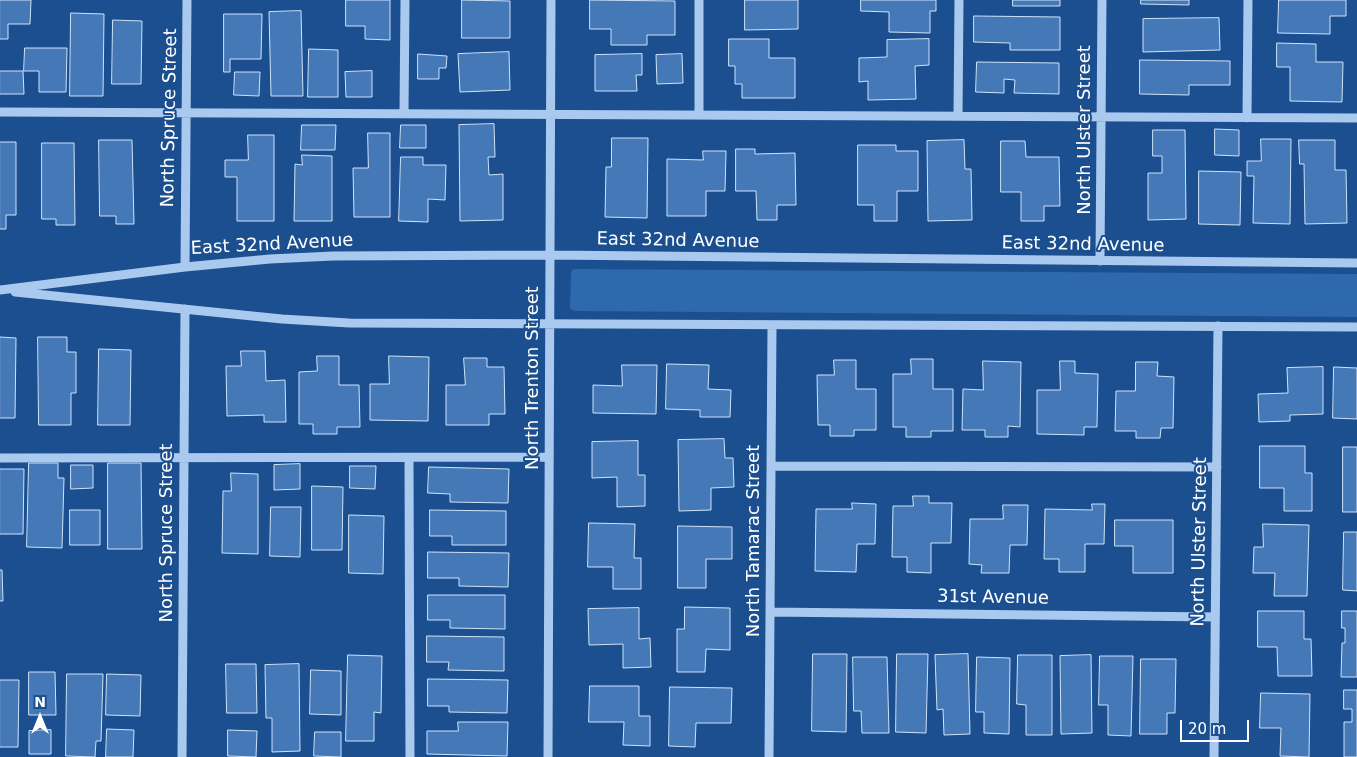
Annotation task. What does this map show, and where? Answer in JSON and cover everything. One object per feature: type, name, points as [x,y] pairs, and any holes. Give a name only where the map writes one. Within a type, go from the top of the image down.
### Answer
[{"type":"street","name":"North Spruce Street","points":[[184,266],[187,0]]},
{"type":"street","points":[[404,0],[404,114]]},
{"type":"street","name":"North Trenton Street","points":[[548,757],[551,0]]},
{"type":"street","points":[[699,115],[700,0]]},
{"type":"street","points":[[958,116],[959,0]]},
{"type":"street","name":"North Ulster Street","points":[[1100,261],[1102,0]]},
{"type":"street","points":[[1247,118],[1248,0]]},
{"type":"street","points":[[0,112],[1357,118]]},
{"type":"street","name":"East 32nd Avenue","points":[[0,290],[184,266],[333,256],[550,255],[1357,263]]},
{"type":"street","name":"East 32nd Avenue","points":[[0,290],[282,319],[349,323],[1357,328]]},
{"type":"street","name":"North Spruce Street","points":[[182,757],[184,309]]},
{"type":"street","name":"North Tamarac Street","points":[[769,757],[772,326]]},
{"type":"street","name":"North Ulster Street","points":[[1214,757],[1218,326]]},
{"type":"street","points":[[0,458],[549,457]]},
{"type":"street","points":[[409,458],[410,757]]},
{"type":"street","points":[[771,466],[1217,467]]},
{"type":"street","name":"31st Avenue","points":[[770,612],[1215,617]]},
{"type":"shaded area","points":[[575,269],[1357,274],[1357,317],[576,311],[570,308],[571,273]]},
{"type":"building","points":[[0,0],[31,0],[30,24],[8,24],[8,39],[0,39]]},
{"type":"building","points":[[346,0],[390,0],[390,40],[365,39],[365,26],[346,26]]},
{"type":"building","points":[[462,0],[510,1],[510,38],[462,38]]},
{"type":"building","points":[[590,0],[675,1],[675,35],[647,35],[647,45],[611,45],[611,29],[590,29]]},
{"type":"building","points":[[745,0],[798,0],[798,29],[745,30]]},
{"type":"building","points":[[861,0],[936,0],[936,11],[930,11],[930,33],[889,32],[889,12],[861,11]]},
{"type":"building","points":[[1013,0],[1060,0],[1060,6],[1013,6]]},
{"type":"building","points":[[1141,0],[1189,0],[1189,5],[1141,4]]},
{"type":"building","points":[[1279,0],[1346,0],[1346,16],[1330,16],[1330,34],[1278,33]]},
{"type":"building","points":[[301,11],[303,96],[271,96],[269,12]]},
{"type":"building","points":[[71,13],[104,14],[103,96],[70,96]]},
{"type":"building","points":[[224,14],[262,14],[261,59],[230,59],[230,72],[224,72]]},
{"type":"building","points":[[974,16],[1060,17],[1060,50],[1010,50],[1010,43],[974,42]]},
{"type":"building","points":[[1219,18],[1220,50],[1143,52],[1143,19]]},
{"type":"building","points":[[113,20],[142,21],[141,84],[112,84]]},
{"type":"building","points":[[729,39],[769,39],[769,58],[795,58],[795,98],[742,98],[742,84],[735,84],[735,66],[729,66]]},
{"type":"building","points":[[929,39],[929,65],[915,66],[916,99],[868,100],[868,81],[859,82],[859,58],[887,57],[887,40]]},
{"type":"building","points":[[1277,43],[1316,44],[1316,62],[1343,62],[1342,102],[1290,101],[1290,67],[1277,67]]},
{"type":"building","points":[[25,48],[67,48],[66,92],[39,92],[39,71],[24,71]]},
{"type":"building","points":[[309,49],[338,50],[338,97],[308,97]]},
{"type":"building","points":[[509,52],[510,90],[460,92],[458,54]]},
{"type":"building","points":[[418,54],[447,56],[446,68],[439,68],[439,79],[418,79]]},
{"type":"building","points":[[642,54],[642,75],[636,75],[637,91],[595,91],[595,55]]},
{"type":"building","points":[[682,54],[683,83],[657,84],[656,55]]},
{"type":"building","points":[[1140,60],[1230,61],[1230,85],[1189,85],[1189,95],[1140,94]]},
{"type":"building","points":[[977,62],[1059,63],[1059,94],[1014,93],[1015,80],[1004,79],[1004,93],[976,92]]},
{"type":"building","points":[[0,71],[23,71],[24,94],[0,94]]},
{"type":"building","points":[[372,71],[372,97],[346,97],[345,72]]},
{"type":"building","points":[[235,72],[260,72],[259,96],[234,95]]},
{"type":"building","points":[[494,124],[495,157],[488,157],[489,175],[503,174],[503,220],[460,221],[459,125]]},
{"type":"building","points":[[302,125],[336,125],[335,150],[301,150]]},
{"type":"building","points":[[401,125],[426,125],[426,148],[400,148]]},
{"type":"building","points":[[1215,129],[1239,130],[1239,156],[1215,155]]},
{"type":"building","points":[[1153,130],[1185,130],[1186,219],[1148,220],[1148,173],[1162,173],[1162,156],[1153,156]]},
{"type":"building","points":[[368,133],[390,133],[390,217],[354,217],[353,168],[368,168]]},
{"type":"building","points":[[248,135],[274,135],[274,221],[237,221],[237,177],[225,177],[225,160],[248,160]]},
{"type":"building","points":[[612,138],[648,138],[647,218],[605,217],[606,167],[611,167]]},
{"type":"building","points":[[1261,139],[1291,139],[1290,224],[1253,223],[1254,176],[1247,176],[1247,161],[1261,161]]},
{"type":"building","points":[[99,140],[132,140],[134,224],[116,224],[116,216],[100,216]]},
{"type":"building","points":[[964,140],[965,169],[971,169],[972,220],[928,221],[927,141]]},
{"type":"building","points":[[1299,140],[1335,140],[1335,170],[1346,170],[1347,223],[1305,224],[1304,164],[1300,164]]},
{"type":"building","points":[[1001,141],[1025,141],[1026,157],[1059,157],[1060,206],[1044,206],[1044,221],[1021,221],[1021,192],[1001,192]]},
{"type":"building","points":[[0,142],[16,142],[16,215],[6,215],[6,229],[0,229]]},
{"type":"building","points":[[42,143],[74,143],[75,225],[56,225],[56,219],[42,219]]},
{"type":"building","points":[[858,145],[896,145],[896,151],[918,151],[918,191],[897,191],[897,221],[874,221],[874,205],[858,205]]},
{"type":"building","points":[[736,149],[755,149],[755,154],[795,153],[796,205],[777,205],[777,220],[757,220],[756,191],[736,191]]},
{"type":"building","points":[[703,151],[726,151],[725,191],[706,191],[706,216],[667,216],[667,159],[703,160]]},
{"type":"building","points":[[302,155],[332,156],[332,221],[294,221],[295,164],[302,165]]},
{"type":"building","points":[[401,157],[423,157],[423,165],[446,165],[445,200],[428,199],[428,222],[399,221]]},
{"type":"building","points":[[1199,171],[1241,172],[1240,225],[1199,224]]},
{"type":"building","points":[[0,337],[16,338],[15,418],[0,418]]},
{"type":"building","points":[[38,337],[67,337],[67,352],[76,352],[76,393],[71,393],[71,425],[39,425]]},
{"type":"building","points":[[99,349],[131,350],[130,425],[98,425]]},
{"type":"building","points":[[241,351],[265,351],[266,381],[285,380],[286,422],[264,422],[264,415],[227,416],[226,366],[241,366]]},
{"type":"building","points":[[317,356],[339,356],[339,385],[359,385],[360,427],[337,427],[337,434],[313,434],[313,424],[299,424],[299,372],[317,371]]},
{"type":"building","points":[[389,356],[429,357],[428,421],[370,420],[370,384],[389,384]]},
{"type":"building","points":[[464,358],[487,358],[487,367],[504,367],[505,414],[489,414],[489,425],[446,425],[446,385],[465,385]]},
{"type":"building","points":[[911,359],[933,359],[933,389],[953,389],[953,431],[931,431],[931,437],[906,437],[906,427],[893,427],[893,374],[911,374]]},
{"type":"building","points":[[834,360],[856,360],[856,389],[876,389],[876,430],[854,430],[854,436],[830,436],[830,425],[818,425],[817,375],[834,375]]},
{"type":"building","points":[[983,361],[1021,362],[1020,427],[1008,426],[1008,437],[985,437],[985,430],[962,430],[963,389],[983,390]]},
{"type":"building","points":[[1060,361],[1075,361],[1075,373],[1098,374],[1097,427],[1084,427],[1084,435],[1037,434],[1037,390],[1060,390]]},
{"type":"building","points":[[1136,362],[1158,362],[1157,376],[1174,377],[1173,428],[1161,428],[1160,438],[1136,438],[1136,431],[1115,431],[1116,391],[1135,391]]},
{"type":"building","points":[[667,364],[709,365],[708,389],[731,390],[730,417],[700,417],[700,410],[666,409]]},
{"type":"building","points":[[622,365],[657,365],[656,414],[593,413],[593,385],[622,386]]},
{"type":"building","points":[[1323,367],[1323,414],[1290,415],[1290,421],[1259,422],[1258,394],[1288,393],[1287,368]]},
{"type":"building","points":[[1334,367],[1357,368],[1357,419],[1333,418]]},
{"type":"building","points":[[724,439],[725,458],[733,458],[734,487],[711,488],[711,510],[679,511],[678,440]]},
{"type":"building","points":[[638,441],[638,475],[645,475],[645,506],[617,507],[617,477],[592,478],[592,442]]},
{"type":"building","points":[[1260,446],[1305,446],[1305,473],[1312,473],[1312,511],[1284,511],[1284,488],[1260,488]]},
{"type":"building","points":[[1343,447],[1357,447],[1357,512],[1343,512]]},
{"type":"building","points":[[29,463],[58,463],[58,478],[64,478],[62,548],[27,547]]},
{"type":"building","points":[[108,463],[141,463],[142,549],[108,549]]},
{"type":"building","points":[[300,464],[300,489],[274,490],[274,465]]},
{"type":"building","points":[[71,465],[93,465],[93,488],[71,489]]},
{"type":"building","points":[[350,466],[376,466],[375,489],[350,488]]},
{"type":"building","points":[[429,467],[509,469],[508,503],[450,502],[450,494],[428,493]]},
{"type":"building","points":[[0,469],[24,469],[23,534],[0,534]]},
{"type":"building","points":[[231,473],[258,474],[258,554],[222,553],[223,491],[231,491]]},
{"type":"building","points":[[312,486],[343,487],[342,550],[312,550]]},
{"type":"building","points":[[913,496],[929,496],[929,503],[952,503],[951,543],[931,543],[931,573],[907,572],[907,557],[892,557],[893,506],[913,506]]},
{"type":"building","points":[[852,503],[876,504],[875,544],[857,544],[856,572],[815,571],[816,509],[852,509]]},
{"type":"building","points":[[1092,504],[1105,504],[1104,544],[1085,544],[1085,572],[1059,572],[1059,559],[1044,559],[1045,509],[1092,510]]},
{"type":"building","points":[[1003,505],[1028,505],[1027,545],[1010,545],[1009,573],[981,573],[982,565],[969,564],[970,519],[1003,519]]},
{"type":"building","points":[[271,507],[301,507],[300,557],[270,556]]},
{"type":"building","points":[[70,510],[100,510],[100,545],[70,545]]},
{"type":"building","points":[[430,510],[506,511],[506,545],[452,545],[452,536],[430,536]]},
{"type":"building","points":[[349,515],[384,516],[383,574],[349,573]]},
{"type":"building","points":[[1115,520],[1173,520],[1173,573],[1133,573],[1133,546],[1115,546]]},
{"type":"building","points":[[589,523],[635,524],[634,558],[641,558],[641,589],[613,589],[613,567],[588,567]]},
{"type":"building","points":[[1263,524],[1309,525],[1307,596],[1274,596],[1275,573],[1253,573],[1254,547],[1263,547]]},
{"type":"building","points":[[678,526],[732,527],[732,559],[706,559],[706,588],[678,588]]},
{"type":"building","points":[[1344,532],[1357,532],[1357,591],[1343,590]]},
{"type":"building","points":[[428,552],[509,553],[508,587],[459,586],[459,578],[428,578]]},
{"type":"building","points":[[0,570],[2,570],[3,601],[0,601]]},
{"type":"building","points":[[428,595],[505,595],[505,629],[450,628],[450,620],[428,620]]},
{"type":"building","points":[[685,607],[730,608],[730,650],[706,649],[705,672],[677,672],[677,629],[684,629]]},
{"type":"building","points":[[639,608],[639,639],[650,638],[651,667],[623,668],[623,644],[589,645],[588,609]]},
{"type":"building","points":[[1258,611],[1304,611],[1304,639],[1311,639],[1312,676],[1278,676],[1277,647],[1258,647]]},
{"type":"building","points":[[1342,611],[1357,611],[1357,677],[1341,677],[1342,643],[1345,643],[1345,628],[1342,628]]},
{"type":"building","points":[[427,636],[504,637],[504,671],[448,670],[449,662],[427,662]]},
{"type":"building","points":[[813,654],[847,654],[846,732],[812,731]]},
{"type":"building","points":[[897,654],[928,654],[926,733],[896,732]]},
{"type":"building","points":[[968,654],[970,734],[944,735],[943,709],[937,710],[935,655]]},
{"type":"building","points":[[348,655],[382,656],[381,713],[374,712],[374,741],[346,741]]},
{"type":"building","points":[[1018,655],[1052,655],[1052,735],[1026,735],[1026,705],[1017,704]]},
{"type":"building","points":[[1091,655],[1092,733],[1061,734],[1060,656]]},
{"type":"building","points":[[1100,656],[1133,656],[1131,736],[1108,735],[1108,705],[1099,705]]},
{"type":"building","points":[[853,657],[887,657],[889,733],[862,733],[861,711],[854,711]]},
{"type":"building","points":[[977,657],[1010,658],[1009,734],[984,733],[984,712],[976,712]]},
{"type":"building","points":[[1141,659],[1176,659],[1175,713],[1167,713],[1167,734],[1140,734]]},
{"type":"building","points":[[226,664],[256,664],[257,713],[227,713]]},
{"type":"building","points":[[299,664],[300,751],[272,752],[272,718],[266,718],[265,665]]},
{"type":"building","points":[[311,670],[341,671],[341,715],[310,714]]},
{"type":"building","points":[[29,672],[55,672],[56,715],[29,715]]},
{"type":"building","points":[[67,674],[103,674],[101,741],[96,741],[95,757],[66,756]]},
{"type":"building","points":[[107,674],[141,675],[140,716],[106,715]]},
{"type":"building","points":[[428,679],[508,680],[507,713],[449,712],[449,706],[428,706]]},
{"type":"building","points":[[0,680],[19,680],[18,747],[0,747]]},
{"type":"building","points":[[590,686],[639,686],[639,716],[650,716],[650,746],[623,745],[624,722],[589,722]]},
{"type":"building","points":[[670,687],[732,688],[731,723],[696,723],[695,747],[669,746]]},
{"type":"building","points":[[1344,690],[1357,690],[1357,757],[1344,757],[1344,722],[1352,722],[1352,709],[1344,709]]},
{"type":"building","points":[[1261,693],[1310,694],[1309,757],[1280,756],[1281,728],[1260,728]]},
{"type":"building","points":[[458,722],[508,722],[507,756],[427,754],[427,731],[458,731]]},
{"type":"building","points":[[107,729],[134,730],[133,757],[106,757]]},
{"type":"building","points":[[51,730],[51,754],[29,754],[29,731]]},
{"type":"building","points":[[228,730],[257,731],[256,757],[228,756]]},
{"type":"building","points":[[315,732],[341,732],[341,757],[314,756]]}]
